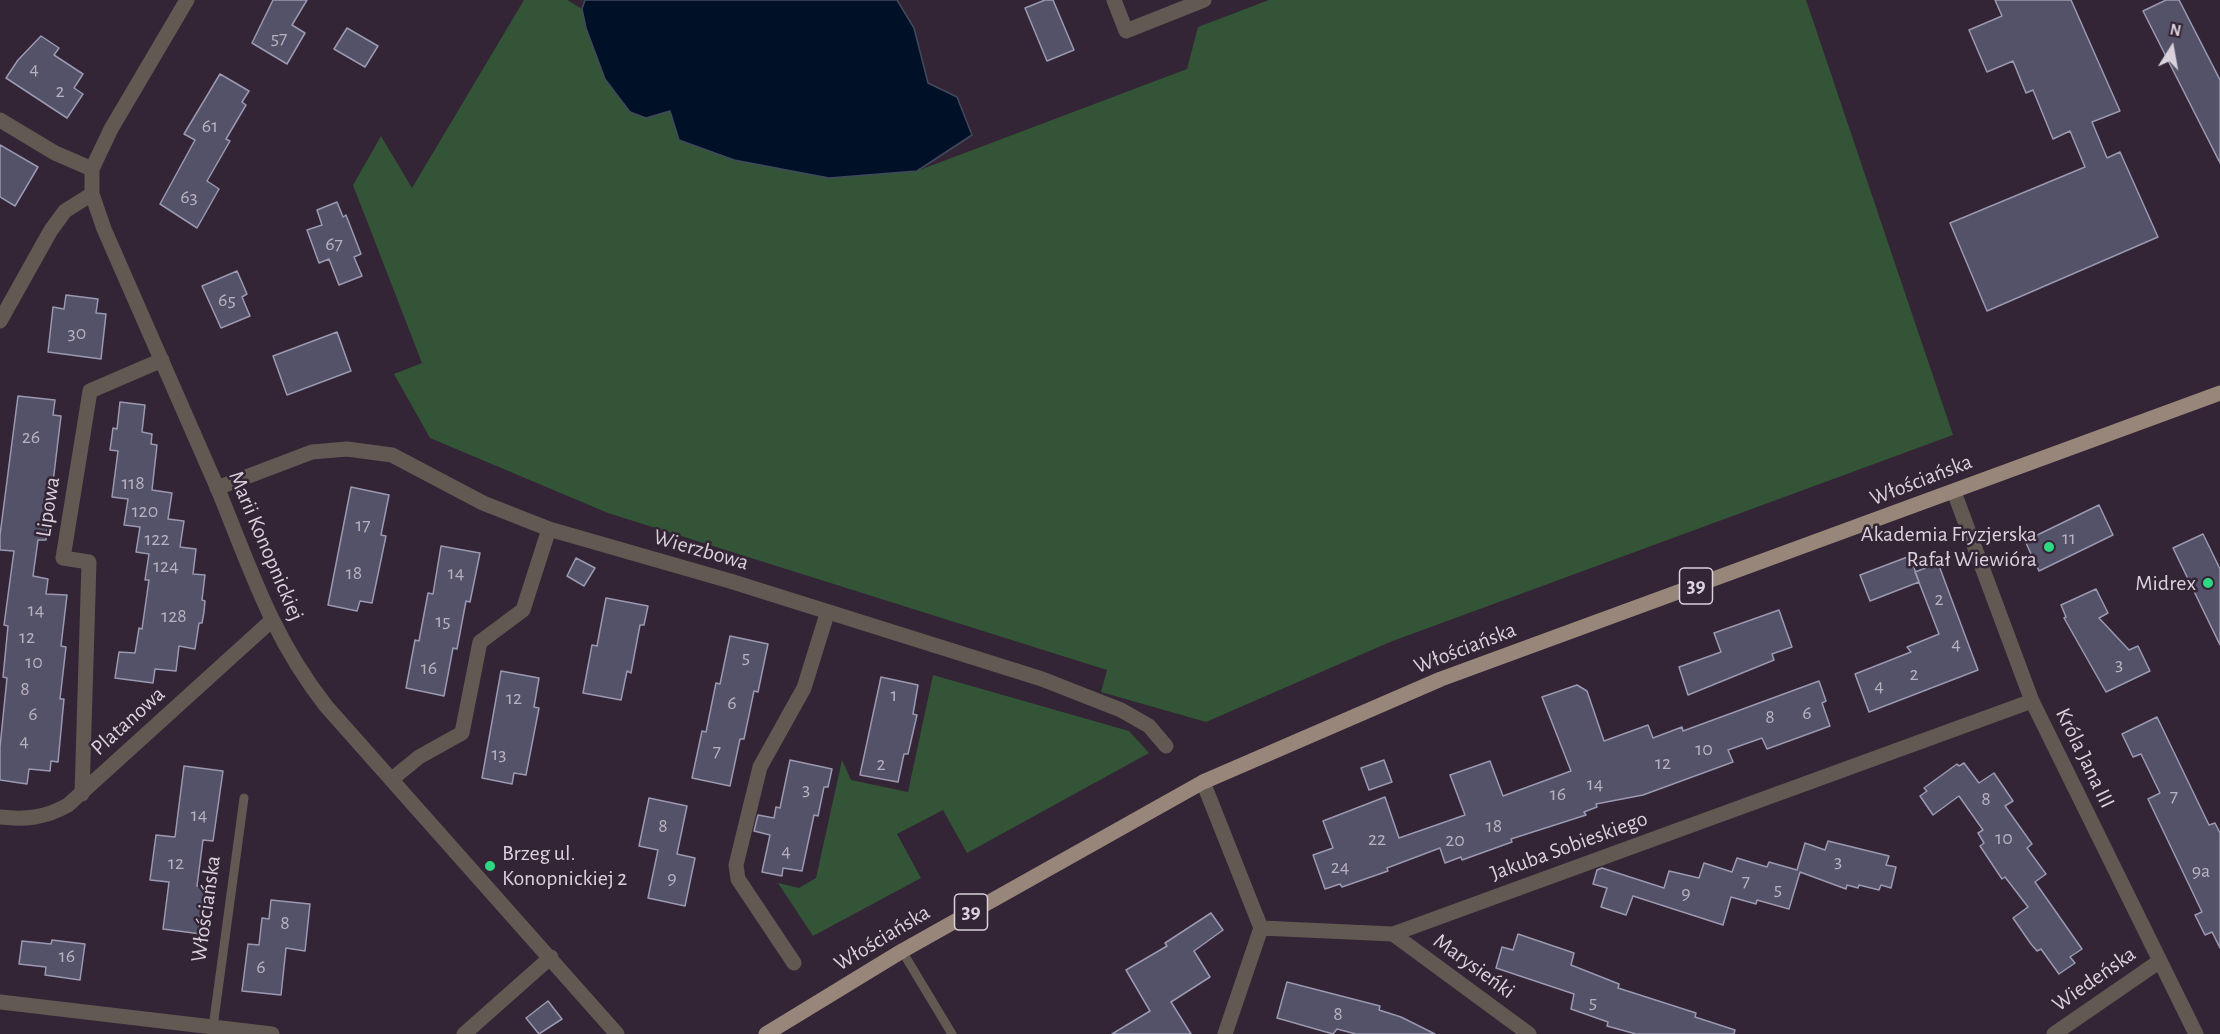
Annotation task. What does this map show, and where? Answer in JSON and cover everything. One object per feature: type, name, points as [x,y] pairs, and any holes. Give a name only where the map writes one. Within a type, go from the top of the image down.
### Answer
[{"type":"main road","name":"Włościańska","points":[[766,1034],[902,951],[1203,782],[1441,679],[2220,393]]},
{"type":"street","name":"Marii Konopnickiej","points":[[187,0],[111,129],[92,169],[92,194],[271,621],[300,673],[326,706],[617,1034]]},
{"type":"street","points":[[1114,0],[1126,31],[1204,0]]},
{"type":"street","points":[[0,120],[56,153],[92,169]]},
{"type":"street","points":[[0,321],[65,211],[92,194]]},
{"type":"street","name":"Lipowa","points":[[82,794],[89,562],[63,558],[90,391],[162,360]]},
{"type":"street","name":"Wierzbowa","points":[[217,488],[312,452],[347,449],[392,455],[483,503],[549,530],[729,581],[827,614],[1042,679],[1121,710],[1149,726],[1166,746]]},
{"type":"street","name":"Króla Jana III","points":[[1954,492],[2032,701],[2196,1034]]},
{"type":"street","points":[[392,779],[419,757],[462,733],[480,642],[523,610],[549,530]]},
{"type":"street","points":[[794,963],[738,879],[736,865],[760,767],[804,688],[827,614]]},
{"type":"street","name":"Platanowa","points":[[0,817],[27,819],[54,813],[82,794],[271,621]]},
{"type":"street","name":"Jakuba Sobieskiego","points":[[1261,928],[1393,934],[2032,701]]},
{"type":"street","points":[[1203,782],[1261,928],[1225,1034]]},
{"type":"street","name":"Marysieńki","points":[[1393,934],[1529,1034]]},
{"type":"street","points":[[464,1034],[551,957]]},
{"type":"street","name":"Wiedeńska","points":[[2054,1034],[2160,961]]},
{"type":"street","points":[[0,1002],[272,1034]]},
{"type":"lane","name":"Włościańska","points":[[213,1027],[244,798]]},
{"type":"lane","points":[[902,951],[952,1034]]},
{"type":"green space","points":[[524,0],[567,0],[582,9],[586,28],[605,79],[630,112],[646,118],[670,111],[679,140],[734,160],[829,178],[917,171],[1187,69],[1198,27],[1269,0],[1806,0],[1953,435],[1390,642],[1206,722],[1101,692],[1107,670],[608,513],[430,438],[394,374],[422,363],[353,185],[381,136],[412,188]]},
{"type":"green space","points":[[933,675],[1129,731],[1149,753],[967,853],[943,810],[897,834],[921,878],[813,936],[778,883],[799,888],[816,878],[842,760],[851,780],[908,792]]},
{"type":"water","points":[[585,0],[897,0],[914,28],[928,83],[957,97],[972,135],[917,171],[829,178],[734,160],[679,140],[670,111],[646,118],[630,112],[605,79],[586,28],[582,9]]},
{"type":"building","points":[[273,0],[307,0],[292,25],[305,33],[287,64],[252,43]]},
{"type":"building","points":[[1045,0],[1053,0],[1074,50],[1047,61],[1025,8]]},
{"type":"building","points":[[1995,0],[2071,0],[2120,111],[2092,122],[2107,158],[2120,152],[2158,237],[1987,311],[1950,223],[2085,167],[2070,131],[2053,139],[2033,90],[2026,93],[2013,61],[1987,72],[1969,30],[2002,16]]},
{"type":"building","points":[[2166,0],[2179,0],[2220,80],[2220,163],[2143,11]]},
{"type":"building","points":[[347,28],[378,46],[365,67],[334,49]]},
{"type":"building","points":[[41,36],[59,48],[54,55],[83,74],[74,88],[83,94],[67,118],[6,78],[18,60]]},
{"type":"building","points":[[220,74],[249,91],[242,102],[246,105],[226,139],[230,141],[207,181],[219,189],[197,228],[160,204],[195,140],[184,134]]},
{"type":"building","points":[[0,145],[38,167],[15,206],[0,197]]},
{"type":"building","points":[[337,202],[343,217],[346,215],[361,254],[354,257],[362,276],[339,285],[329,259],[319,263],[307,230],[322,225],[317,210]]},
{"type":"building","points":[[237,271],[247,294],[242,297],[250,316],[221,328],[202,286]]},
{"type":"building","points":[[66,295],[98,299],[96,313],[106,314],[101,359],[48,352],[53,307],[64,309]]},
{"type":"building","points":[[337,332],[351,371],[287,395],[273,356]]},
{"type":"building","points":[[18,396],[55,400],[53,415],[61,416],[46,540],[38,540],[33,576],[48,579],[46,594],[67,595],[61,646],[66,647],[60,699],[64,699],[58,762],[51,761],[50,771],[29,769],[27,784],[0,780],[0,747],[7,678],[3,677],[8,626],[4,625],[14,551],[0,550],[0,535]]},
{"type":"building","points":[[120,402],[145,405],[142,432],[152,434],[151,444],[157,445],[152,490],[172,493],[168,519],[184,521],[180,547],[196,549],[193,574],[205,575],[202,600],[205,601],[204,612],[202,623],[199,623],[195,649],[179,646],[176,671],[155,669],[153,683],[115,678],[119,652],[135,653],[139,628],[142,629],[149,580],[145,580],[149,554],[136,552],[140,527],[124,525],[128,499],[112,497],[118,451],[110,450],[113,428],[117,429]]},
{"type":"building","points":[[351,487],[389,495],[381,535],[386,536],[372,603],[360,601],[357,611],[328,605]]},
{"type":"building","points":[[2099,505],[2113,535],[2039,571],[2025,541]]},
{"type":"building","points":[[2203,534],[2220,569],[2220,645],[2173,548]]},
{"type":"building","points":[[441,546],[480,553],[470,602],[466,601],[457,649],[453,648],[444,696],[406,688],[415,640],[419,641],[428,593],[433,594]]},
{"type":"building","points":[[1910,556],[1919,582],[1870,601],[1860,575]]},
{"type":"building","points":[[576,558],[595,568],[584,586],[567,576]]},
{"type":"building","points":[[1938,563],[1978,670],[1869,712],[1855,674],[1911,652],[1907,647],[1939,634],[1915,572]]},
{"type":"building","points":[[2096,589],[2108,613],[2099,618],[2129,650],[2138,646],[2150,671],[2106,692],[2064,618],[2066,617],[2061,605]]},
{"type":"building","points":[[606,598],[648,606],[644,625],[640,625],[631,673],[627,671],[621,700],[583,693],[592,645],[597,646]]},
{"type":"building","points":[[1779,610],[1792,647],[1772,654],[1774,660],[1688,695],[1679,667],[1721,652],[1714,633]]},
{"type":"building","points":[[730,636],[768,644],[758,692],[754,691],[744,739],[740,739],[730,786],[692,778],[702,731],[706,732],[716,683],[720,684]]},
{"type":"building","points":[[501,671],[539,678],[534,707],[539,708],[526,775],[514,773],[512,784],[482,778]]},
{"type":"building","points":[[881,677],[918,685],[913,714],[917,715],[908,754],[904,754],[898,782],[860,775]]},
{"type":"building","points":[[1819,681],[1826,701],[1822,703],[1830,726],[1767,749],[1762,738],[1728,750],[1733,762],[1643,795],[1596,804],[1597,807],[1584,812],[1586,815],[1511,839],[1512,842],[1462,860],[1461,857],[1445,863],[1440,848],[1387,868],[1388,871],[1342,887],[1340,884],[1325,889],[1313,855],[1333,848],[1323,821],[1385,797],[1399,838],[1465,815],[1450,775],[1490,761],[1503,796],[1571,771],[1542,697],[1577,685],[1587,691],[1604,741],[1648,725],[1653,738],[1682,727],[1683,731]]},
{"type":"building","points":[[2157,717],[2209,825],[2215,823],[2220,833],[2220,948],[2212,932],[2205,935],[2195,915],[2202,912],[2148,799],[2160,793],[2141,754],[2133,757],[2122,734]]},
{"type":"building","points":[[790,760],[832,769],[828,787],[824,787],[818,816],[814,815],[802,871],[783,868],[782,876],[762,872],[770,835],[754,831],[758,815],[774,818],[776,807],[780,808]]},
{"type":"building","points":[[1384,760],[1392,782],[1369,790],[1361,768]]},
{"type":"building","points":[[1964,763],[1979,783],[1994,773],[2013,801],[2005,806],[2032,844],[2027,848],[2046,874],[2035,882],[2082,949],[2070,957],[2075,963],[2059,974],[2041,949],[2037,951],[2031,944],[2013,918],[2028,907],[2005,877],[2002,879],[1980,846],[1984,843],[1978,833],[1983,830],[1959,796],[1933,815],[1920,796],[1927,791],[1924,788],[1957,764],[1959,766]]},
{"type":"building","points":[[184,766],[223,771],[213,841],[203,840],[197,886],[207,887],[201,934],[163,929],[169,882],[150,880],[156,835],[175,837]]},
{"type":"building","points":[[649,798],[687,806],[677,854],[695,858],[685,906],[648,898],[658,850],[639,846]]},
{"type":"building","points":[[1828,841],[1889,856],[1886,865],[1896,867],[1891,888],[1881,885],[1879,890],[1859,885],[1858,888],[1847,885],[1846,889],[1800,872],[1789,909],[1757,900],[1756,904],[1731,897],[1723,925],[1633,896],[1626,915],[1601,907],[1607,888],[1593,884],[1597,870],[1602,868],[1664,888],[1669,871],[1699,878],[1704,863],[1732,872],[1737,858],[1767,867],[1769,862],[1797,870],[1805,843],[1825,850]]},
{"type":"building","points":[[271,900],[310,904],[305,951],[286,948],[281,995],[242,991],[248,944],[259,945],[262,918],[269,919]]},
{"type":"building","points":[[1211,913],[1223,930],[1194,951],[1210,977],[1171,1002],[1191,1034],[1112,1034],[1150,1011],[1126,970],[1167,946],[1165,943]]},
{"type":"building","points":[[1518,934],[1574,953],[1571,965],[1619,984],[1618,988],[1696,1013],[1695,1017],[1735,1030],[1734,1034],[1636,1034],[1607,1026],[1608,1022],[1571,1009],[1574,994],[1496,968],[1502,947],[1513,950]]},
{"type":"building","points":[[52,940],[85,944],[80,980],[45,975],[46,967],[19,964],[22,941],[51,944]]},
{"type":"building","points":[[1287,982],[1380,1006],[1379,1010],[1401,1017],[1435,1034],[1356,1034],[1337,1029],[1333,1034],[1277,1018]]},
{"type":"building","points":[[548,1001],[562,1019],[539,1034],[526,1018]]},
{"type":"place","name":"Akademia Fryzjerska Rafał Wiewióra","points":[[2049,547]]},
{"type":"place","name":"Midrex","points":[[2208,583]]},
{"type":"place","name":"Brzeg ul. Konopnickiej 2","points":[[490,866]]}]
